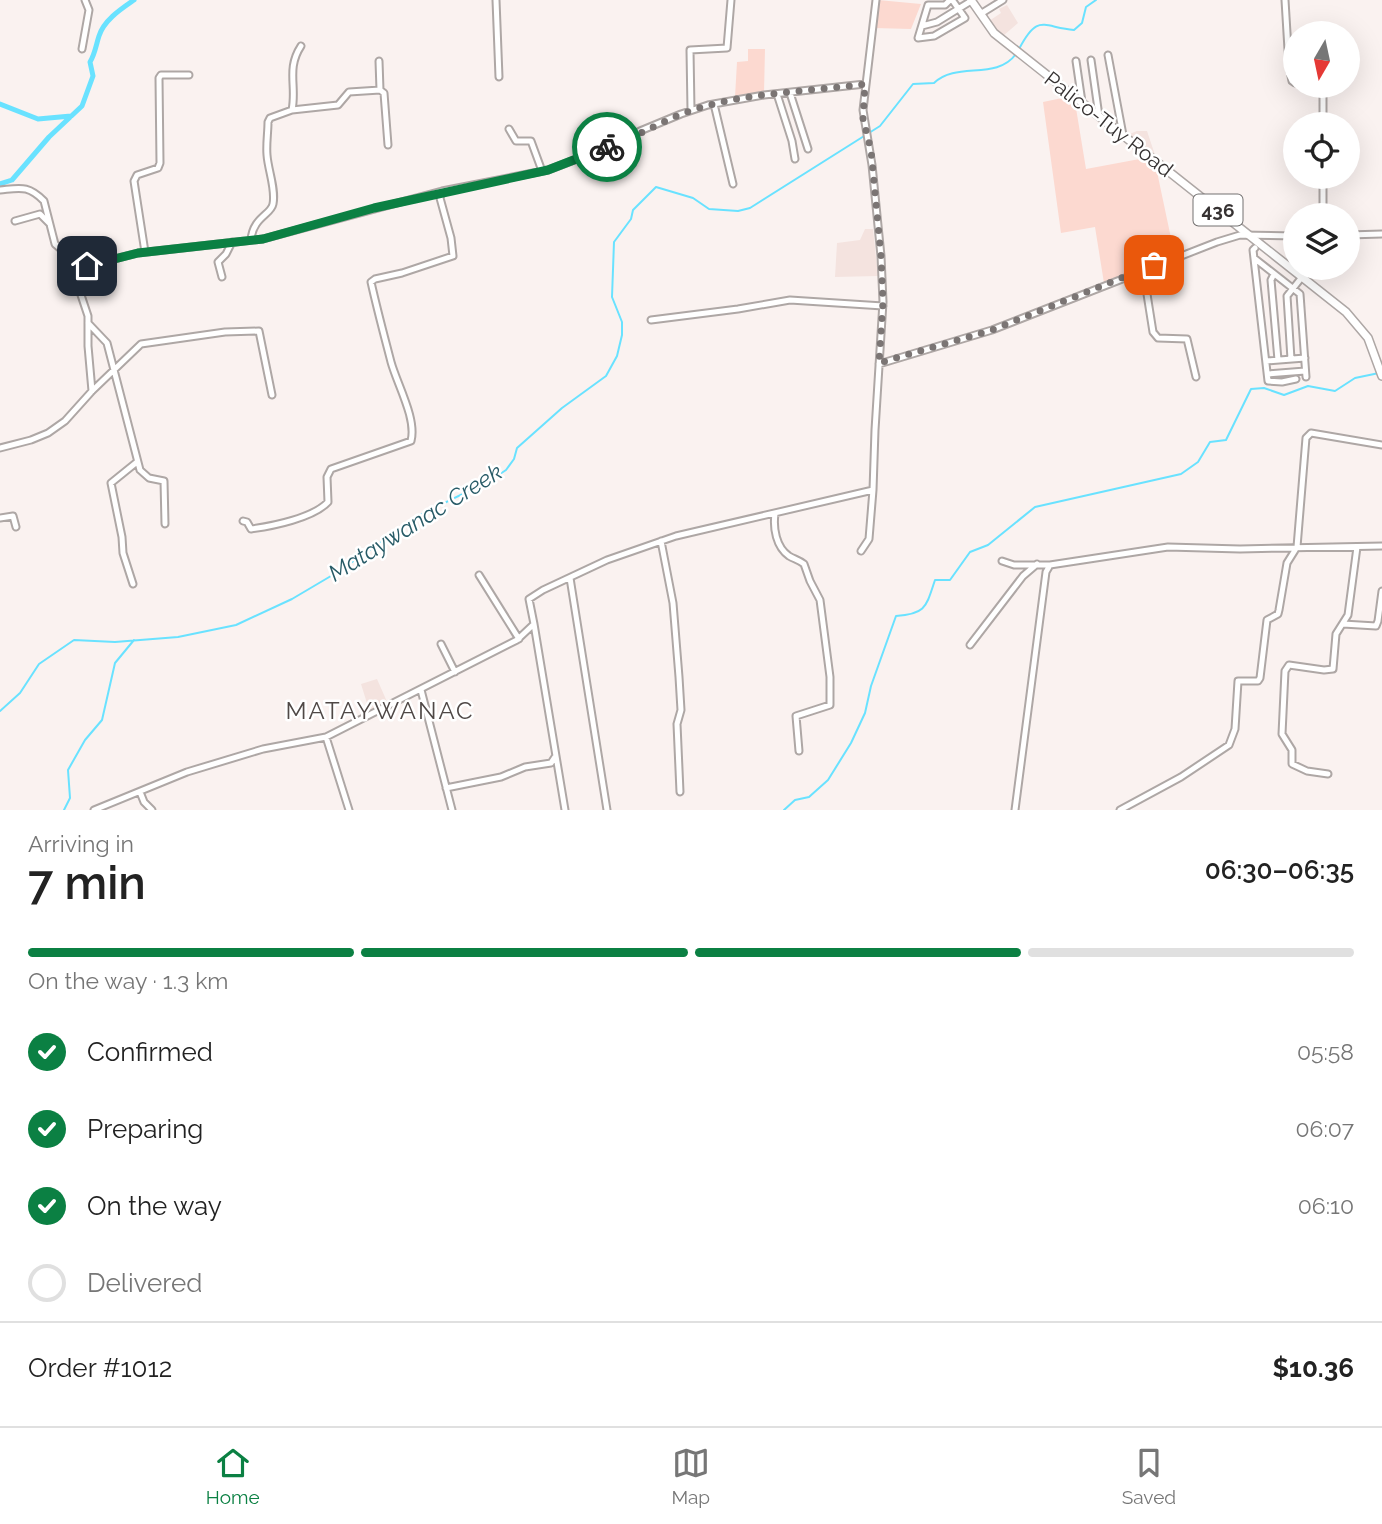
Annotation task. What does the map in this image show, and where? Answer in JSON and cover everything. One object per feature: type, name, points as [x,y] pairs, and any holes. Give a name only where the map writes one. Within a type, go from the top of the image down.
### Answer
[{"type":"main road","name":"Palico-Tuy Road","points":[[973,1],[994,33],[1283,261]]},
{"type":"main road","name":"Palico-Tuy Road","points":[[1306,280],[1359,325],[1368,338],[1382,376]]},
{"type":"street","points":[[82,49],[89,10],[85,0]]},
{"type":"street","points":[[496,0],[499,77]]},
{"type":"street","points":[[691,110],[690,50],[727,48],[731,0]]},
{"type":"street","points":[[861,551],[869,539],[883,306],[881,256],[863,110],[876,0]]},
{"type":"street","points":[[1286,0],[1287,21]]},
{"type":"street","points":[[953,1],[965,18],[934,36],[918,38],[922,26],[928,5],[945,5],[953,1]]},
{"type":"street","points":[[922,26],[937,22],[973,1]]},
{"type":"street","points":[[982,15],[999,1]]},
{"type":"street","points":[[292,110],[292,67],[294,57],[301,46]]},
{"type":"street","points":[[1108,55],[1123,135]]},
{"type":"street","points":[[1091,60],[1099,116]]},
{"type":"street","points":[[379,61],[388,145]]},
{"type":"street","points":[[1076,61],[1082,102]]},
{"type":"street","points":[[145,253],[134,181],[137,175],[158,168],[160,163],[159,78],[161,75],[189,75]]},
{"type":"street","points":[[83,268],[145,253],[263,239],[442,191],[542,171],[627,140],[640,131],[691,110],[714,104],[865,84]]},
{"type":"street","points":[[251,240],[252,231],[260,217],[272,207],[273,202],[267,153],[270,118],[292,110],[338,106],[349,92],[380,90]]},
{"type":"street","points":[[790,93],[808,149]]},
{"type":"street","points":[[777,94],[795,159]]},
{"type":"street","points":[[714,104],[733,184]]},
{"type":"street","points":[[509,129],[516,141],[531,141],[542,171]]},
{"type":"street","points":[[0,190],[31,189],[44,201],[57,247],[83,268]]},
{"type":"street","points":[[243,521],[247,522],[251,529],[255,529],[311,513],[328,502],[327,477],[331,469],[411,441],[408,411],[392,363],[371,282],[453,256],[440,198],[442,191]]},
{"type":"street","points":[[15,221],[40,214],[50,225]]},
{"type":"street","points":[[1360,235],[1382,234]]},
{"type":"street","points":[[879,363],[992,330],[1217,242],[1250,235],[1283,236]]},
{"type":"street","points":[[222,278],[218,262],[232,242]]},
{"type":"street","points":[[1255,248],[1253,250],[1268,381],[1296,379]]},
{"type":"street","points":[[1254,258],[1300,296],[1306,374],[1268,374]]},
{"type":"street","points":[[83,268],[81,295],[88,316],[92,391]]},
{"type":"street","points":[[1143,269],[1153,332],[1158,338],[1187,339],[1196,377]]},
{"type":"street","points":[[1274,274],[1271,280],[1278,360]]},
{"type":"street","points":[[1291,359],[1287,298],[1300,280]]},
{"type":"street","points":[[651,320],[790,300],[883,306]]},
{"type":"street","points":[[88,323],[107,343],[137,462],[149,478],[164,481],[165,524]]},
{"type":"street","points":[[0,448],[48,433],[65,421],[141,344],[225,332],[259,331],[272,395]]},
{"type":"street","points":[[1266,360],[1304,358]]},
{"type":"street","points":[[1120,810],[1181,777],[1228,745],[1235,729],[1238,681],[1258,681],[1260,678],[1267,620],[1278,614],[1287,564],[1297,547],[1306,438],[1311,433],[1382,445]]},
{"type":"street","points":[[133,584],[123,552],[111,483],[137,462]]},
{"type":"street","points":[[565,810],[529,599],[542,590],[607,560],[661,541],[873,490]]},
{"type":"street","points":[[775,514],[778,543],[787,555],[804,564],[820,600],[830,677],[830,705],[796,716],[799,751]]},
{"type":"street","points":[[0,518],[13,516],[16,527]]},
{"type":"street","points":[[661,541],[673,603],[680,677],[681,710],[677,724],[680,792]]},
{"type":"street","points":[[1002,561],[1014,565],[1050,565],[1168,547],[1240,549],[1382,546]]},
{"type":"street","points":[[1328,774],[1307,771],[1292,764],[1292,750],[1282,734],[1285,671],[1289,665],[1332,670],[1336,634],[1348,615],[1357,547]]},
{"type":"street","points":[[970,645],[1023,576],[1037,564]]},
{"type":"street","points":[[1015,810],[1046,572],[1050,565]]},
{"type":"street","points":[[479,575],[519,639]]},
{"type":"street","points":[[570,578],[607,810]]},
{"type":"street","points":[[1343,624],[1376,626],[1382,592]]},
{"type":"street","points":[[98,809],[187,772],[263,749],[326,737],[519,639],[534,624]]},
{"type":"street","points":[[441,644],[455,672]]},
{"type":"street","points":[[421,690],[452,810]]},
{"type":"street","points":[[326,737],[349,810]]},
{"type":"street","points":[[446,788],[510,774],[525,767],[551,763],[555,757]]},
{"type":"street","points":[[140,792],[144,802],[152,810]]},
{"type":"shaded area","points":[[878,0],[921,4],[911,29],[874,28]]},
{"type":"shaded area","points":[[1007,5],[1018,23],[1003,36],[989,21],[1001,13],[999,9]]},
{"type":"shaded area","points":[[748,49],[765,49],[764,93],[735,97],[737,62],[748,61]]},
{"type":"shaded area","points":[[1067,97],[1075,102],[1086,169],[1145,158],[1156,167],[1175,257],[1104,283],[1095,227],[1061,233],[1043,102]]},
{"type":"shaded area","points":[[1147,131],[1156,158],[1127,135]]},
{"type":"shaded area","points":[[865,229],[873,229],[878,276],[835,277],[837,243],[860,240]]},
{"type":"shaded area","points":[[377,679],[388,704],[370,713],[361,684]]},
{"type":"waterway","points":[[0,184],[12,180],[49,137],[82,106],[93,76],[90,62],[101,30],[113,15],[134,0]]},
{"type":"waterway","name":"Mataywanac Creek","points":[[1019,49],[1036,26],[1048,25],[1074,30],[1082,23],[1086,7],[1096,0]]},
{"type":"waterway","name":"Mataywanac Creek","points":[[0,711],[20,693],[39,664],[74,640],[115,642],[178,637],[236,625],[292,599],[336,573],[422,514],[506,470],[514,459],[517,448],[562,408],[606,376],[617,356],[622,322],[612,297],[614,242],[631,219],[633,210],[656,187],[693,198],[709,209],[738,211],[750,208],[880,126],[913,84],[934,83],[954,73],[998,67],[1016,54]]},
{"type":"waterway","points":[[0,104],[38,119],[71,116]]},
{"type":"waterway","points":[[784,810],[795,800],[809,797],[828,780],[851,743],[865,713],[871,686],[896,616],[919,611],[927,603],[935,580],[950,580],[970,552],[988,545],[1035,507],[1181,474],[1198,462],[1210,442],[1226,440],[1251,389],[1264,388],[1284,395],[1308,386],[1335,391],[1355,378],[1379,373]]},
{"type":"waterway","points":[[64,810],[70,798],[68,770],[85,740],[102,720],[115,663],[134,640]]},
{"type":"way so far","points":[[607,147],[691,110],[764,95],[865,84],[863,119],[871,150],[881,256],[883,302],[879,363],[921,353],[992,330],[1154,265]]},
{"type":"district","name":"MATAYWANAC","points":[[380,710]]},
{"type":"route","points":[[87,266],[138,253],[263,239],[442,191],[548,170],[607,147]]}]
